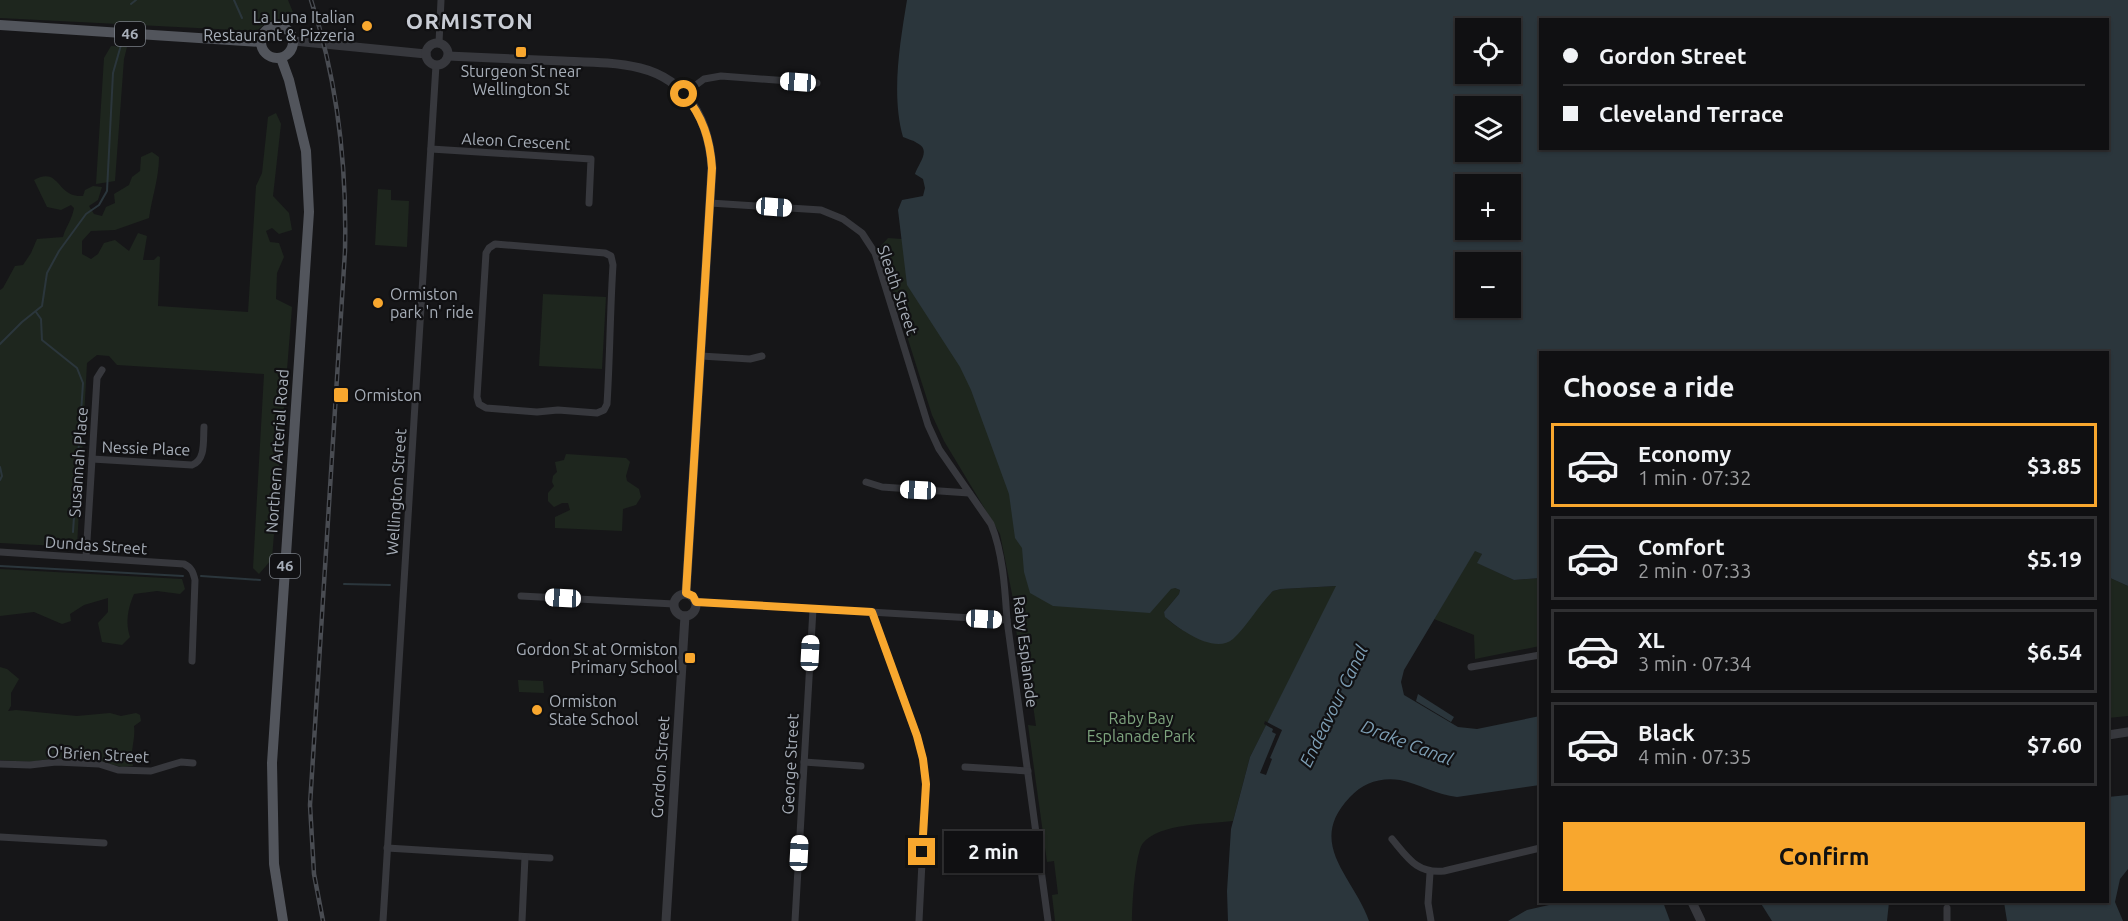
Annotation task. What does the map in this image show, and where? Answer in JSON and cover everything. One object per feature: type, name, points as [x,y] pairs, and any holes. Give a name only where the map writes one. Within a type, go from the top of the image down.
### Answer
[{"type":"main road","points":[[277,25],[289,30],[294,41],[291,52],[281,58],[267,55],[261,42],[265,30],[277,25]]},
{"type":"main road","name":"46","points":[[0,26],[261,42]]},
{"type":"main road","name":"Northern Arterial Road","points":[[281,58],[289,80],[306,151],[309,212],[272,763],[274,864],[283,921]]},
{"type":"street","points":[[439,43],[441,0]]},
{"type":"street","points":[[294,41],[426,54]]},
{"type":"street","points":[[439,43],[446,48],[448,56],[444,62],[436,65],[429,62],[426,54],[430,46],[439,43]]},
{"type":"street","points":[[448,56],[626,65],[668,80],[684,94],[697,111],[710,142],[712,168],[686,593]]},
{"type":"street","name":"Wellington Street","points":[[383,921],[436,65]]},
{"type":"street","points":[[684,94],[704,79],[721,76],[817,83]]},
{"type":"street","name":"Aleon Crescent","points":[[430,149],[591,159],[589,203]]},
{"type":"street","name":"Sleath Street","points":[[710,203],[821,210],[843,219],[862,233],[875,253],[921,405]]},
{"type":"street","points":[[495,244],[605,253],[611,256],[613,265],[610,317],[612,327],[607,404],[604,410],[537,412],[486,408],[479,404],[477,397],[481,326],[486,253],[489,248],[495,244]]},
{"type":"street","points":[[701,356],[750,359],[762,356]]},
{"type":"street","name":"Susannah Place","points":[[86,557],[97,378],[102,370]]},
{"type":"street","name":"Raby Esplanade","points":[[921,405],[939,448],[991,524],[995,535],[1005,594],[1048,921]]},
{"type":"street","name":"Nessie Place","points":[[92,459],[192,465],[198,463],[201,458],[204,427]]},
{"type":"street","points":[[866,482],[882,487],[969,492]]},
{"type":"street","name":"Dundas Street","points":[[0,552],[189,566],[195,580],[192,662]]},
{"type":"street","points":[[686,593],[693,596],[696,602],[694,612],[685,616],[676,611],[674,604],[676,597],[686,593]]},
{"type":"street","points":[[521,596],[674,604]]},
{"type":"street","points":[[696,602],[1007,620]]},
{"type":"street","name":"George Street","points":[[795,921],[813,609]]},
{"type":"street","points":[[872,612],[917,736],[923,759],[926,784],[919,921]]},
{"type":"street","name":"Gordon Street","points":[[666,921],[685,616]]},
{"type":"street","points":[[1471,667],[1539,656]]},
{"type":"street","points":[[2109,735],[2128,732]]},
{"type":"street","name":"O'Brien Street","points":[[0,764],[30,765],[56,762],[99,764],[118,770],[151,771],[181,762],[193,763]]},
{"type":"street","points":[[804,762],[861,766]]},
{"type":"street","points":[[965,767],[1028,771]]},
{"type":"street","points":[[0,837],[104,843]]},
{"type":"street","points":[[1392,839],[1416,866],[1430,873],[1539,848]]},
{"type":"street","points":[[387,848],[550,858]]},
{"type":"street","points":[[522,921],[525,856]]},
{"type":"street","points":[[1430,873],[1428,903],[1431,921]]},
{"type":"street","points":[[1692,903],[1701,921]]},
{"type":"street","points":[[1947,908],[1947,921]]},
{"type":"green space","points":[[0,0],[288,0],[297,22],[275,19],[257,31],[0,18]]},
{"type":"green space","points":[[111,46],[127,47],[124,59],[115,181],[96,184],[104,58]]},
{"type":"green space","points":[[276,113],[281,124],[273,196],[289,213],[292,230],[279,234],[272,228],[266,231],[270,242],[279,243],[284,257],[277,273],[276,299],[292,307],[272,559],[259,574],[253,568],[264,374],[117,365],[109,356],[97,355],[87,363],[77,547],[0,543],[0,290],[15,266],[23,265],[37,239],[63,237],[74,208],[71,205],[61,210],[47,207],[34,180],[47,176],[67,192],[77,196],[83,196],[85,190],[93,186],[102,187],[98,200],[89,206],[94,214],[102,216],[106,207],[115,203],[114,194],[129,185],[132,177],[140,171],[141,157],[152,152],[159,157],[159,165],[149,218],[115,230],[91,231],[82,241],[82,254],[91,259],[98,254],[104,243],[115,240],[129,251],[138,233],[147,236],[143,260],[154,260],[160,257],[158,306],[248,312],[256,186],[262,173],[268,117]]},
{"type":"green space","points":[[378,189],[391,190],[391,200],[409,201],[407,247],[375,245]]},
{"type":"green space","name":"Raby Bay Esplanade Park","points":[[900,220],[1175,588],[1180,590],[1164,612],[1171,622],[1182,630],[1268,596],[1273,591],[1337,586],[1250,757],[1233,821],[1172,828],[1151,836],[1143,843],[1136,868],[1132,921],[1055,921],[1052,895],[1058,894],[1054,861],[1047,862],[1028,725],[1036,726],[1033,705],[1026,703],[1024,692],[1031,693],[1029,673],[1021,670],[1012,594],[1000,534],[944,441],[932,415],[879,248],[888,238],[902,239]]},
{"type":"green space","points":[[543,294],[606,297],[602,369],[539,366]]},
{"type":"green space","points":[[566,454],[626,458],[630,462],[627,481],[639,489],[641,497],[636,505],[623,509],[622,531],[555,528],[555,517],[570,510],[568,503],[554,507],[548,501],[548,493],[554,486],[553,476],[557,472],[555,462],[564,460]]},
{"type":"green space","points":[[1475,550],[1482,554],[1478,563],[1514,580],[1539,578],[1539,646],[1475,659],[1474,635],[1434,619]]},
{"type":"green space","points":[[0,569],[182,579],[185,589],[180,594],[157,591],[134,594],[128,615],[130,637],[122,645],[102,642],[98,623],[108,612],[108,598],[84,605],[70,614],[71,621],[62,624],[34,612],[0,616]]},
{"type":"green space","points":[[2109,577],[2128,586],[2128,716],[2109,718]]},
{"type":"green space","points":[[0,667],[7,669],[19,679],[11,693],[11,706],[8,711],[77,716],[110,713],[121,716],[136,713],[140,715],[141,721],[134,726],[133,766],[122,767],[97,761],[54,758],[31,762],[0,760]]},
{"type":"green space","points":[[518,680],[543,681],[544,693],[519,692]]},
{"type":"water","points":[[907,0],[2128,0],[2128,586],[2109,577],[2111,547],[2109,546],[2109,351],[1539,351],[1539,578],[1514,580],[1477,563],[1482,554],[1475,551],[1404,670],[1401,682],[1404,695],[1458,727],[1477,729],[1539,716],[1539,785],[1457,797],[1400,780],[1379,780],[1366,785],[1350,797],[1337,814],[1332,830],[1332,845],[1337,860],[1369,921],[1228,921],[1227,891],[1231,829],[1250,757],[1336,586],[1273,591],[1233,639],[1217,644],[1198,638],[1165,617],[1164,612],[1179,594],[1180,590],[1175,588],[1171,589],[1150,613],[1053,606],[1030,593],[1024,572],[1022,548],[1015,538],[1009,494],[971,390],[960,367],[907,285],[898,210],[902,200],[923,196],[925,188],[923,179],[915,174],[924,153],[921,146],[903,137],[899,121],[898,68]]},
{"type":"water","points":[[1418,694],[1454,717],[1451,722],[1416,701]]},
{"type":"water","points":[[2128,795],[2128,869],[2120,879],[2115,902],[2123,921],[2007,921],[2004,903],[2109,903],[2109,797]]},
{"type":"water","points":[[1558,903],[1663,903],[1670,921],[1508,921],[1527,910]]},
{"type":"water","points":[[1761,903],[1889,903],[1887,921],[1772,921]]},
{"type":"pier","points":[[1265,721],[1282,730],[1270,758],[1272,759],[1266,775],[1260,773],[1276,734],[1272,732],[1273,729],[1264,724]]},
{"type":"waterway","points":[[131,4],[136,0]]},
{"type":"waterway","points":[[234,0],[242,18]]},
{"type":"waterway","points":[[0,344],[42,306],[47,273],[59,251],[86,214],[99,205],[107,191],[113,73],[121,45]]},
{"type":"waterway","points":[[36,312],[41,319],[42,340],[77,368],[83,383],[73,532]]},
{"type":"waterway","points":[[0,467],[2,476],[0,480]]},
{"type":"waterway","points":[[0,566],[183,576]]},
{"type":"waterway","points":[[201,576],[260,580]]},
{"type":"waterway","points":[[344,584],[390,585]]},
{"type":"railway","points":[[311,0],[328,62],[339,124],[345,219],[345,251],[310,805],[314,874],[323,921]]},
{"type":"place","name":"La Luna Italian Restaurant & Pizzeria","points":[[367,26]]},
{"type":"place","name":"Sturgeon St near Wellington St","points":[[521,52]]},
{"type":"place","name":"Ormiston park 'n' ride","points":[[378,303]]},
{"type":"place","name":"Ormiston","points":[[341,395]]},
{"type":"place","name":"Gordon St at Ormiston Primary School","points":[[690,658]]},
{"type":"place","name":"Ormiston State School","points":[[537,710]]},
{"type":"district","name":"ORMISTON","points":[[470,21]]},
{"type":"route","points":[[684,94],[705,125],[710,142],[712,168],[686,593],[693,596],[696,602],[872,612],[917,736],[923,759],[926,784],[922,852]]},
{"type":"water label","name":"Endeavour Canal","points":[[1334,706]]},
{"type":"water label","name":"Drake Canal","points":[[1407,743]]}]
